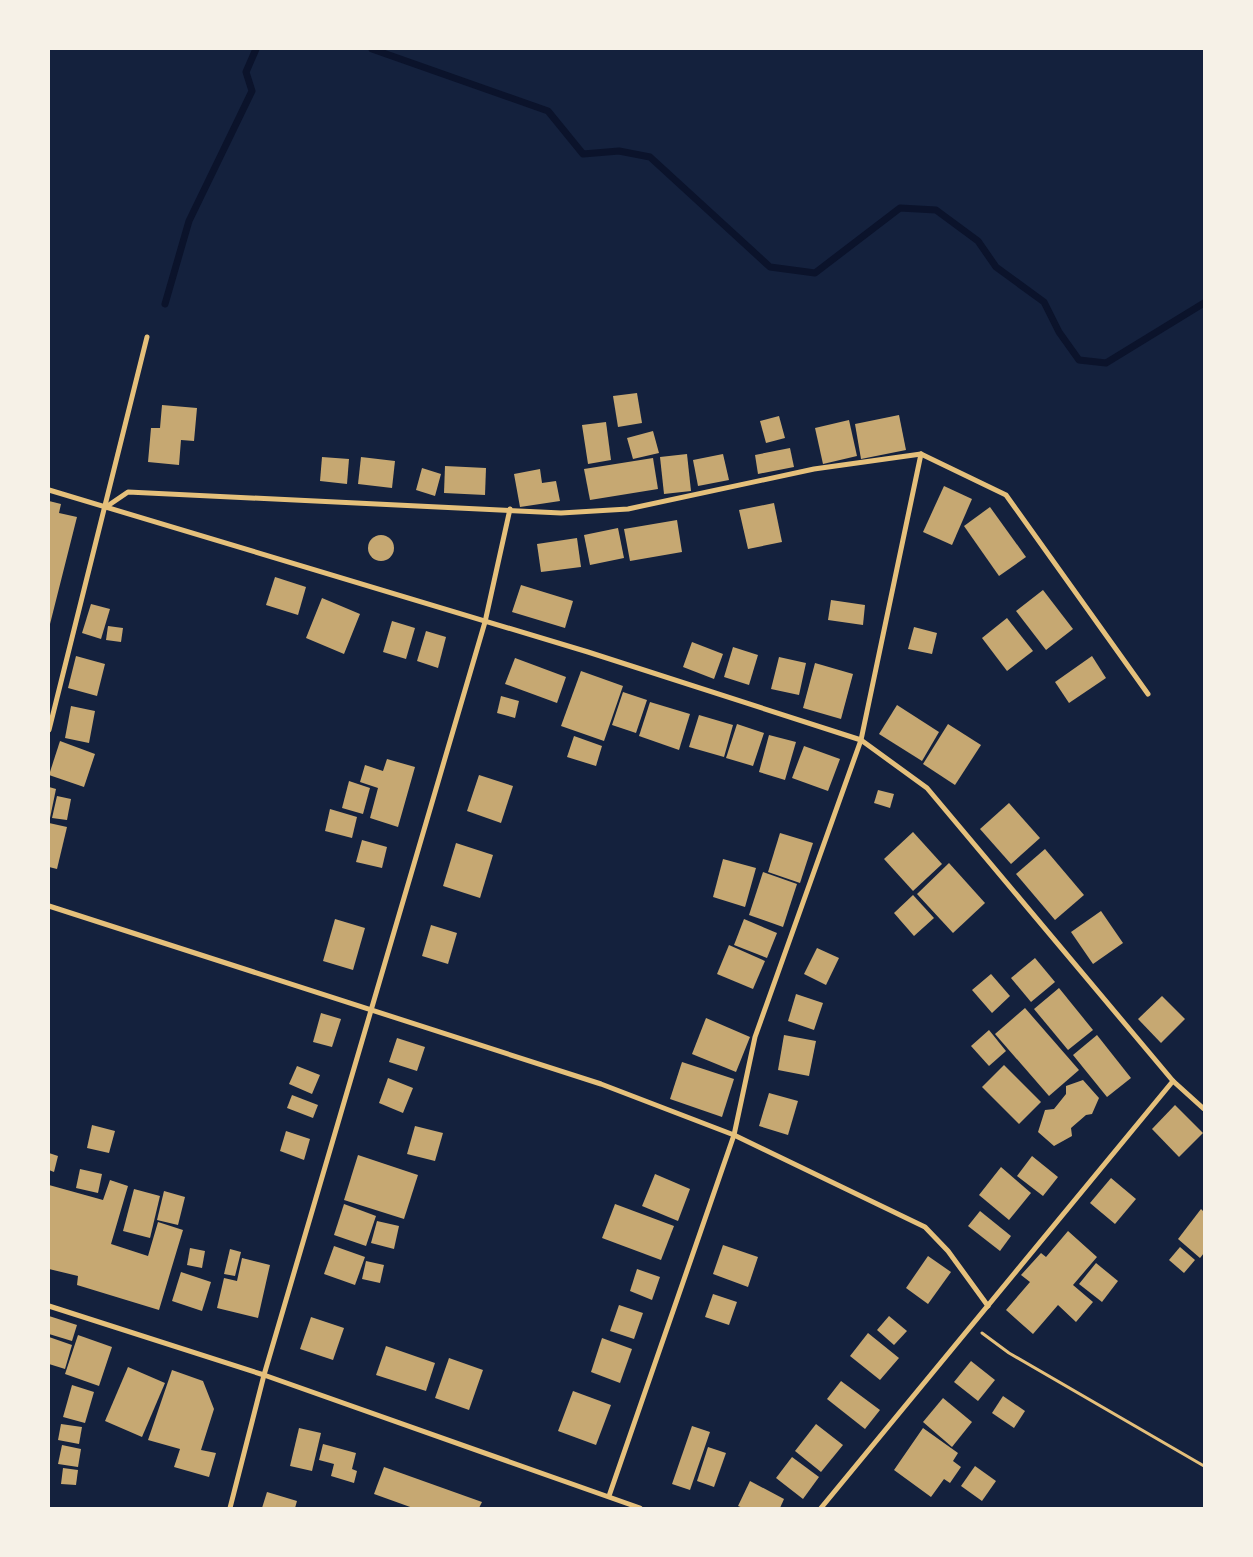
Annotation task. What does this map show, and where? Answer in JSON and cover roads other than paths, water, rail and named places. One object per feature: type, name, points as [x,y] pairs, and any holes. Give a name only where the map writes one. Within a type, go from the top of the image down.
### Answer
[{"type":"street","points":[[49,730],[147,336]]},
{"type":"street","points":[[106,507],[128,492],[510,509],[561,514],[628,509],[814,469],[921,454],[1006,495],[1148,694]]},
{"type":"street","points":[[609,1496],[734,1136],[755,1037],[860,740],[921,454]]},
{"type":"street","points":[[49,490],[588,652],[860,740],[927,788],[1174,1081],[1204,1109]]},
{"type":"street","points":[[230,1508],[264,1374],[485,622],[510,509]]},
{"type":"street","points":[[49,906],[601,1084],[734,1136],[925,1227],[948,1251],[988,1306]]},
{"type":"street","points":[[821,1508],[1174,1081]]},
{"type":"street","points":[[49,1306],[264,1374],[640,1508]]},
{"type":"waterway","points":[[165,304],[189,221],[252,91],[246,72],[256,49]]},
{"type":"waterway","points":[[372,49],[548,111],[583,154],[619,151],[650,157],[770,267],[815,273],[900,208],[936,210],[978,241],[996,267],[1044,302],[1059,332],[1079,360],[1106,363],[1204,303]]}]
